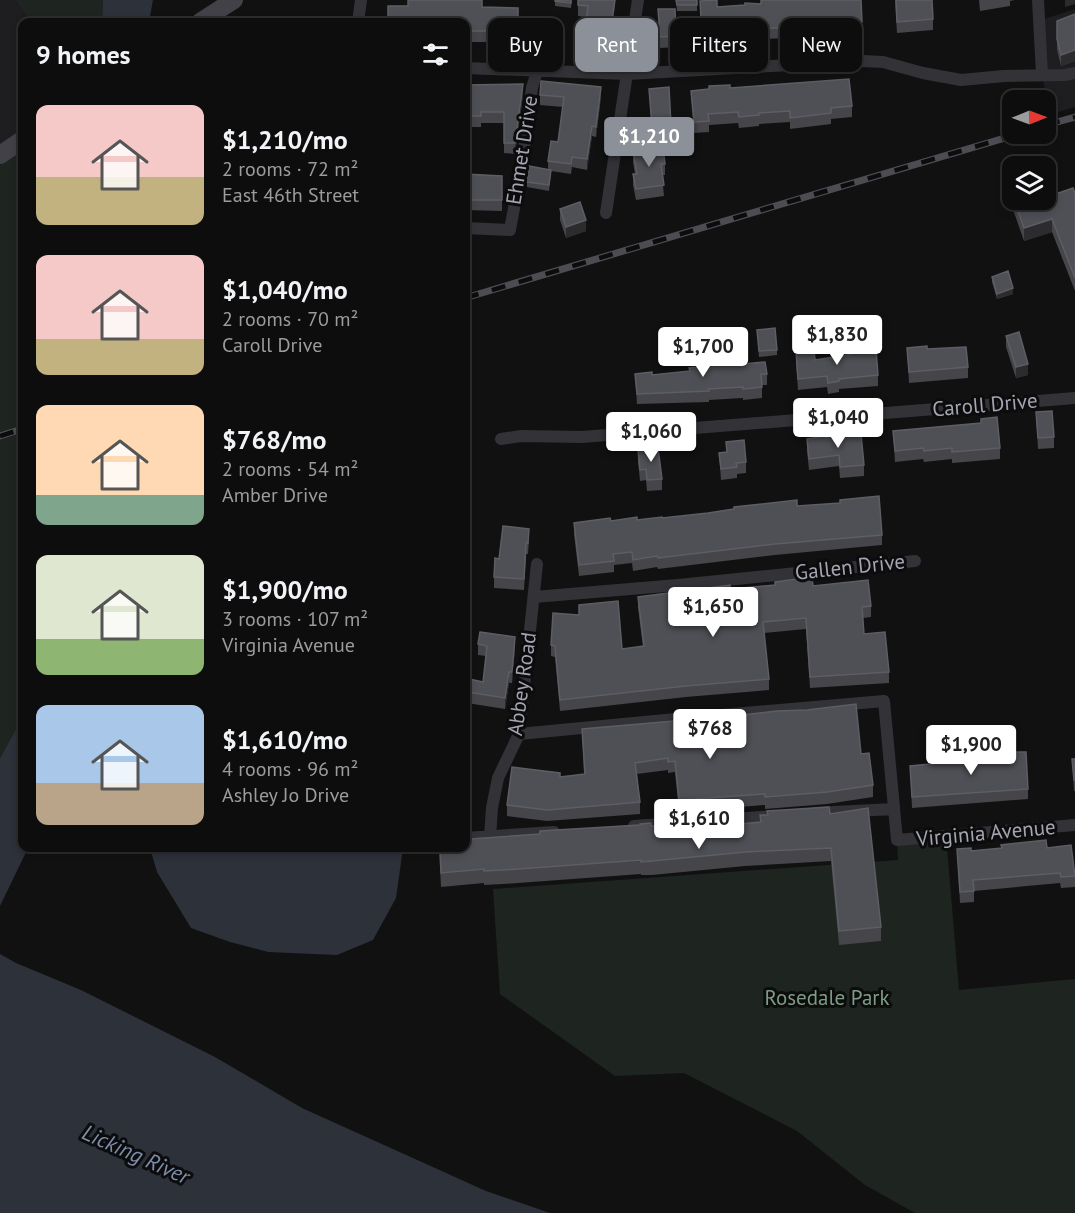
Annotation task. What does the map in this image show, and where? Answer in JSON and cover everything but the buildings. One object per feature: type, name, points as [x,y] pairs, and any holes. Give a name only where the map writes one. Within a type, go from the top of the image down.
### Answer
[{"type":"main road","points":[[206,18],[233,0]]},
{"type":"main road","points":[[0,155],[18,144]]},
{"type":"street","points":[[359,18],[361,0]]},
{"type":"street","points":[[606,213],[638,0]]},
{"type":"street","points":[[1038,0],[1042,74]]},
{"type":"street","points":[[563,72],[627,74],[863,61],[883,62],[961,80],[1075,73]]},
{"type":"street","points":[[470,68],[488,69]]},
{"type":"street","name":"Ehmet Drive","points":[[470,228],[510,230],[523,158],[532,88],[537,72]]},
{"type":"street","name":"Caroll Drive","points":[[501,439],[521,436],[582,437],[1075,398]]},
{"type":"street","name":"Gallen Drive","points":[[534,597],[915,561]]},
{"type":"street","name":"Abbey Road","points":[[490,837],[492,808],[498,778],[519,734],[537,564]]},
{"type":"street","points":[[519,734],[686,717],[884,701],[894,809],[620,827]]},
{"type":"street","name":"Virginia Avenue","points":[[894,809],[897,840],[1075,825]]},
{"type":"street","points":[[470,838],[561,832]]},
{"type":"shaded area","points":[[0,0],[15,0],[28,18],[18,18],[18,143],[0,155]]},
{"type":"shaded area","points":[[1075,9],[1075,107],[1056,113],[1056,90],[1045,90],[1038,21]]},
{"type":"green space","points":[[15,0],[103,0],[102,18],[28,18]]},
{"type":"green space","points":[[18,143],[18,725],[0,758],[0,155]]},
{"type":"green space","name":"Rosedale Park","points":[[946,836],[959,990],[1075,979],[1075,1213],[915,1213],[865,1185],[797,1131],[684,1073],[615,1076],[500,994],[493,889],[898,860],[897,840]]},
{"type":"water","points":[[103,0],[153,0],[150,18],[102,18]]},
{"type":"water","points":[[18,725],[18,852],[26,852],[0,906],[0,758]]},
{"type":"water","points":[[151,852],[402,852],[396,898],[373,940],[337,955],[268,952],[191,928],[157,872]]},
{"type":"water","name":"Licking River","points":[[0,954],[81,990],[215,1057],[302,1108],[486,1191],[550,1213],[0,1213]]},
{"type":"railway","points":[[1056,122],[1075,117]]},
{"type":"railway","points":[[470,297],[1002,139]]},
{"type":"railway","points":[[0,436],[18,430]]}]
